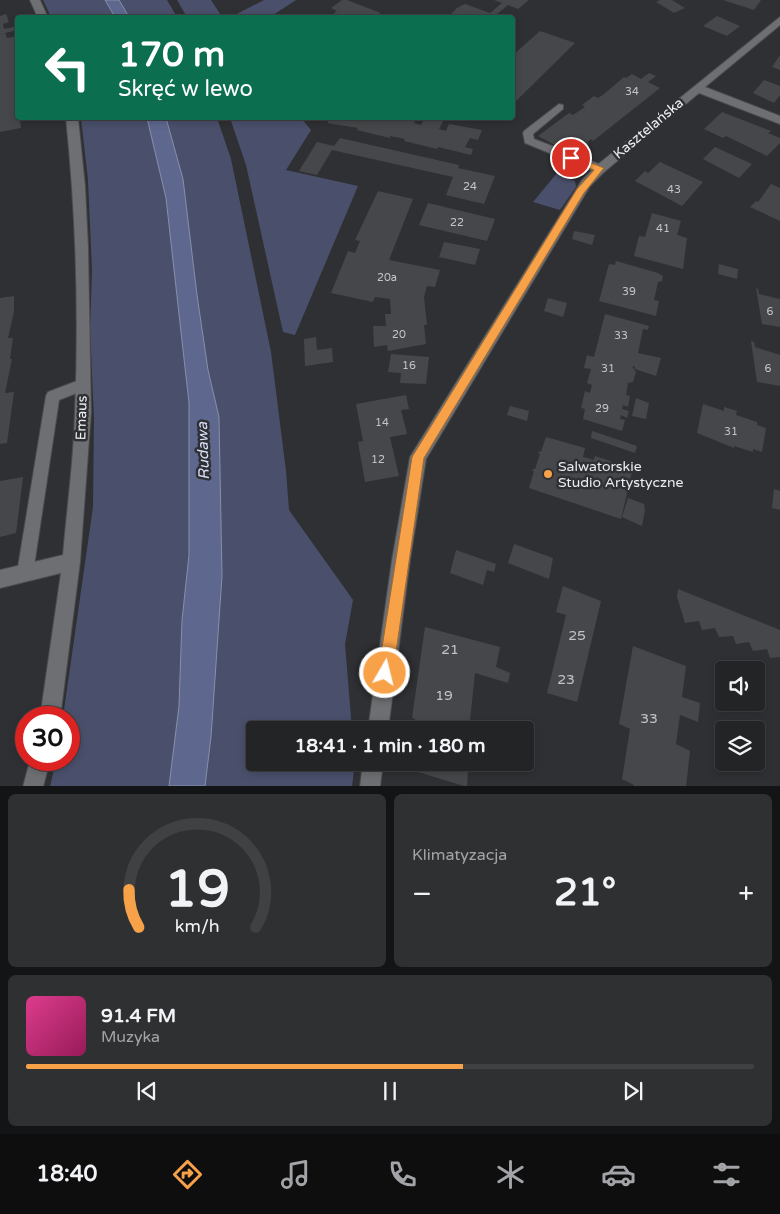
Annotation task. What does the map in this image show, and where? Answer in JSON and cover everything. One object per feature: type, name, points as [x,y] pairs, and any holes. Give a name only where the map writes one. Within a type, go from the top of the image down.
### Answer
[{"type":"street","points":[[35,0],[42,15]]},
{"type":"street","name":"Kasztelańska","points":[[379,721],[401,560],[418,457],[580,191],[600,168],[780,20]]},
{"type":"street","points":[[697,88],[780,120]]},
{"type":"street","name":"Emaus","points":[[52,706],[71,562],[83,412],[82,247],[79,186],[72,120]]},
{"type":"street","points":[[0,579],[71,562]]},
{"type":"street","points":[[33,786],[37,771]]},
{"type":"street","points":[[370,786],[372,771]]},
{"type":"lane","points":[[559,107],[528,133],[529,141],[600,168]]},
{"type":"lane","points":[[25,573],[53,396],[82,385]]},
{"type":"shaded area","points":[[43,0],[105,0],[114,15],[50,15]]},
{"type":"shaded area","points":[[119,0],[167,0],[176,15],[128,15]]},
{"type":"shaded area","points":[[177,0],[211,0],[221,15],[186,15]]},
{"type":"shaded area","points":[[264,0],[296,0],[273,15],[235,15]]},
{"type":"shaded area","points":[[81,120],[147,120],[166,198],[189,403],[189,555],[182,620],[179,706],[169,786],[50,786],[54,771],[80,771],[80,706],[65,706],[93,507],[94,418],[90,329],[92,270],[88,180]]},
{"type":"shaded area","points":[[167,120],[218,120],[231,159],[271,352],[289,510],[353,600],[345,644],[351,721],[246,721],[246,771],[354,771],[352,786],[205,786],[211,737],[222,576],[219,417],[208,370],[183,179]]},
{"type":"shaded area","points":[[231,120],[303,120],[311,130],[286,170],[358,186],[295,335],[283,332],[246,165]]},
{"type":"shaded area","points":[[557,173],[575,181],[576,187],[560,210],[533,202]]},
{"type":"water","points":[[105,0],[119,0],[128,15],[114,15]]},
{"type":"water","name":"Rudawa","points":[[147,120],[167,120],[183,179],[208,370],[219,417],[222,576],[211,737],[205,786],[169,786],[179,706],[182,620],[189,555],[189,403],[166,198]]},
{"type":"building","points":[[342,0],[347,0],[381,13],[378,15],[332,15],[337,11],[331,8]]},
{"type":"building","points":[[494,0],[529,0],[518,9],[508,5],[496,15],[450,15],[457,8],[465,4],[490,13],[502,3]]},
{"type":"building","points":[[672,0],[685,8],[674,13],[656,2]]},
{"type":"building","points":[[723,0],[761,0],[754,10]]},
{"type":"building","points":[[6,14],[9,22],[3,24],[4,29],[15,27],[15,31],[5,33],[7,38],[15,37],[15,120],[22,120],[20,121],[21,128],[0,132],[0,16]]},
{"type":"building","points":[[717,16],[740,26],[727,36],[703,26]]},
{"type":"building","points":[[540,31],[575,43],[515,102],[515,53]]},
{"type":"building","points":[[780,55],[780,70],[772,67]]},
{"type":"building","points":[[649,73],[656,76],[648,82],[660,88],[593,141],[591,139],[587,143],[589,144],[576,154],[566,149],[564,150],[538,136],[569,113],[573,115],[585,107],[582,105],[594,96],[598,98],[604,94],[624,77],[626,78],[632,74],[641,79]]},
{"type":"building","points":[[764,80],[780,86],[780,95],[774,103],[753,93]]},
{"type":"building","points":[[722,112],[771,131],[768,133],[780,138],[780,143],[767,156],[726,136],[723,138],[704,129]]},
{"type":"building","points":[[329,120],[416,120],[414,123],[421,125],[424,120],[438,120],[443,121],[439,129],[446,131],[449,124],[482,130],[478,140],[470,138],[465,147],[473,149],[471,155],[404,141],[405,139],[390,136],[390,138],[357,130],[358,128],[327,123]]},
{"type":"building","points":[[340,138],[459,165],[458,168],[495,176],[484,204],[446,195],[453,177],[332,150],[317,175],[299,171],[317,142],[334,146]]},
{"type":"building","points":[[715,147],[752,164],[739,178],[703,159]]},
{"type":"building","points":[[660,162],[703,182],[682,206],[635,181],[645,171],[648,173]]},
{"type":"building","points":[[771,184],[780,188],[780,221],[750,207],[756,201],[758,202]]},
{"type":"building","points":[[378,191],[413,199],[389,260],[440,270],[435,287],[427,286],[424,297],[427,325],[424,325],[426,344],[388,351],[387,345],[374,347],[373,326],[386,326],[385,314],[391,314],[390,299],[375,297],[373,302],[331,293],[348,251],[355,253],[360,241],[355,240]]},
{"type":"building","points":[[428,203],[495,219],[487,241],[419,225]]},
{"type":"building","points":[[652,213],[681,221],[677,235],[687,238],[683,269],[634,256],[639,236],[645,237]]},
{"type":"building","points":[[574,231],[595,235],[592,245],[572,239]]},
{"type":"building","points":[[444,242],[480,249],[475,265],[439,257]]},
{"type":"building","points":[[616,261],[663,276],[662,281],[658,282],[654,300],[659,301],[656,316],[599,301],[609,264],[615,265]]},
{"type":"building","points":[[719,264],[738,269],[737,279],[718,274]]},
{"type":"building","points":[[756,288],[759,294],[780,299],[780,327],[762,324]]},
{"type":"building","points":[[14,296],[14,312],[8,338],[13,338],[10,359],[12,359],[5,393],[14,392],[7,443],[0,444],[0,298]]},
{"type":"building","points":[[548,298],[567,303],[563,317],[544,311]]},
{"type":"building","points":[[605,314],[649,326],[648,330],[643,329],[638,353],[661,358],[656,376],[635,369],[632,366],[636,372],[633,382],[628,383],[626,395],[630,396],[628,407],[623,405],[622,409],[629,411],[627,418],[621,415],[620,419],[625,420],[622,431],[583,419],[585,409],[581,408],[585,391],[590,393],[592,385],[587,383],[591,369],[584,368],[587,355],[594,357]]},
{"type":"building","points":[[316,337],[317,350],[332,348],[333,362],[305,366],[304,339]]},
{"type":"building","points":[[751,341],[754,342],[755,347],[780,355],[780,386],[757,382]]},
{"type":"building","points":[[391,354],[429,357],[426,384],[400,383],[401,373],[388,372]]},
{"type":"building","points":[[406,395],[409,409],[401,410],[407,434],[390,437],[399,476],[365,482],[358,442],[363,441],[356,404]]},
{"type":"building","points":[[636,398],[649,403],[646,419],[632,416]]},
{"type":"building","points":[[703,404],[724,411],[724,407],[737,411],[736,415],[757,422],[757,425],[766,428],[762,452],[753,449],[753,452],[734,446],[734,448],[697,433]]},
{"type":"building","points":[[510,406],[529,411],[527,421],[507,415]]},
{"type":"building","points":[[592,431],[637,446],[635,453],[591,438]]},
{"type":"building","points":[[546,437],[585,448],[583,457],[594,460],[595,456],[613,462],[612,466],[632,472],[621,519],[529,488],[534,471],[532,471],[535,469],[540,454],[538,453],[539,451],[541,452]]},
{"type":"building","points":[[23,477],[16,533],[0,537],[0,481]]},
{"type":"building","points":[[774,489],[780,491],[780,510],[772,508]]},
{"type":"building","points":[[628,498],[644,504],[645,510],[642,526],[622,517]]},
{"type":"building","points":[[514,544],[553,558],[549,579],[508,563]]},
{"type":"building","points":[[456,550],[496,564],[494,572],[487,570],[483,585],[450,573]]},
{"type":"building","points":[[563,586],[601,601],[577,702],[547,693],[566,615],[556,612]]},
{"type":"building","points":[[678,589],[780,630],[780,657],[770,658],[767,649],[753,651],[749,642],[736,644],[733,636],[719,637],[715,628],[702,630],[699,621],[685,623],[677,597]]},
{"type":"building","points":[[425,627],[500,647],[496,667],[510,673],[508,683],[475,673],[470,721],[415,721],[415,719],[412,718]]},
{"type":"building","points":[[633,646],[686,666],[682,697],[700,703],[698,722],[680,715],[676,744],[690,751],[686,786],[634,786],[622,779],[630,729],[619,724]]},
{"type":"building","points":[[415,771],[468,771],[467,786]]},
{"type":"place","name":"Salwatorskie Studio Artystyczne","points":[[548,474]]},
{"type":"route","points":[[385,673],[418,457],[580,191],[600,168],[571,158]]}]
